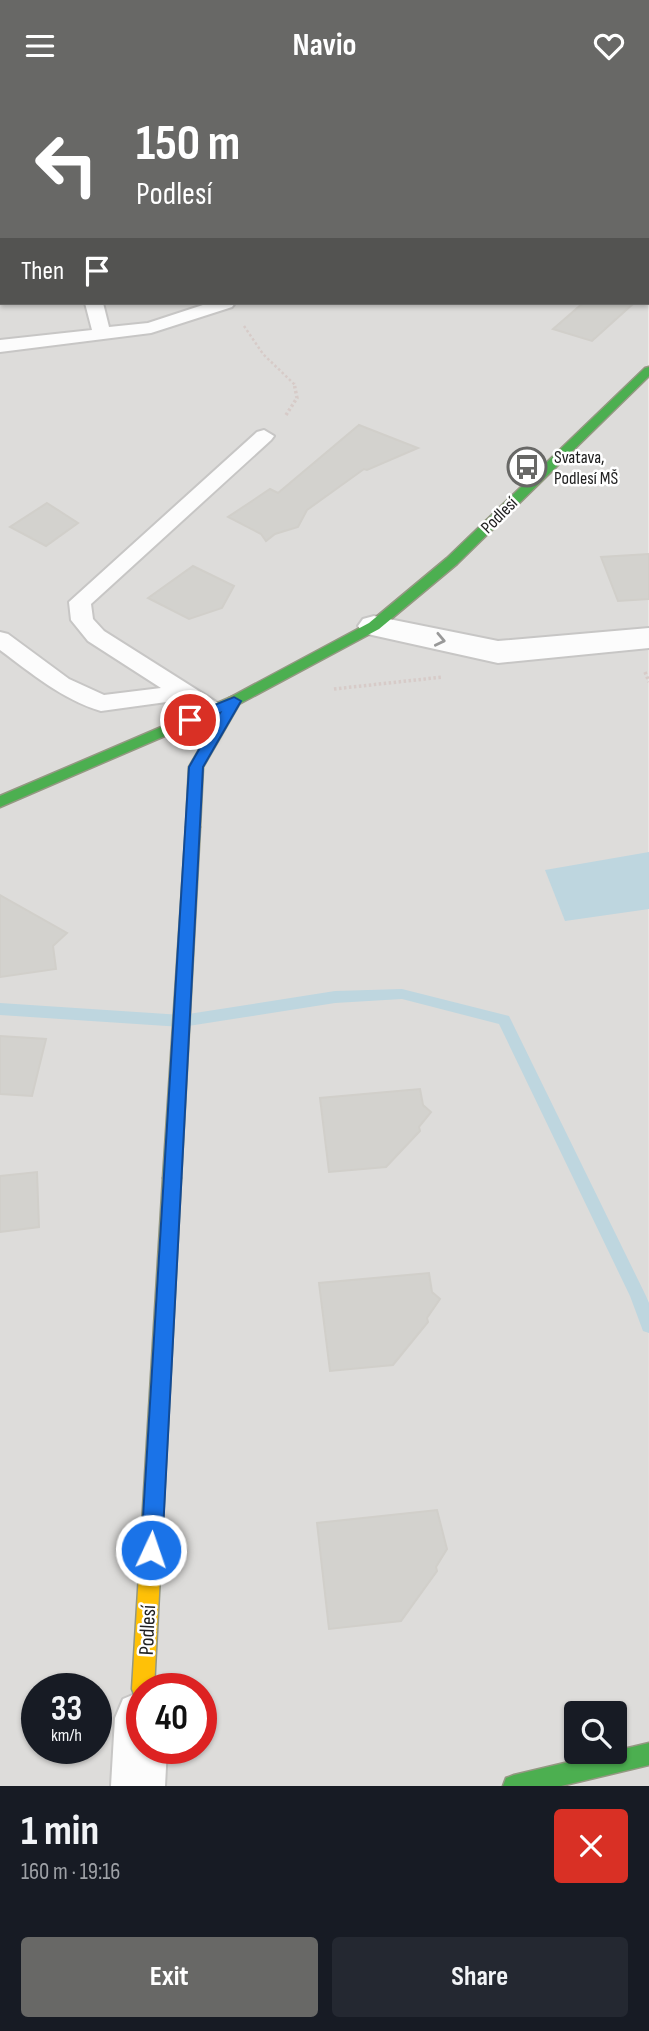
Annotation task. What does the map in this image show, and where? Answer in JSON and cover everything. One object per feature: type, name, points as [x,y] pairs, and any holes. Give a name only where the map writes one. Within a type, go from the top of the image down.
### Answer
[{"type":"street","name":"Podlesí","points":[[0,802],[234,701],[374,625],[452,561],[649,370]]},
{"type":"street","points":[[374,625],[498,653],[649,638]]},
{"type":"street","name":"Podlesí","points":[[144,1673],[196,767],[234,701]]},
{"type":"street","points":[[514,1786],[644,1754]]},
{"type":"street","points":[[138,1786],[139,1764]]},
{"type":"lane","points":[[95,305],[102,334]]},
{"type":"lane","points":[[0,346],[151,328],[220,305]]},
{"type":"lane","points":[[213,710],[96,636],[82,620],[80,602],[264,436]]},
{"type":"lane","points":[[0,639],[61,684],[101,703],[184,692]]},
{"type":"path","points":[[239,319],[270,361],[293,378],[298,391],[293,408],[264,436]]},
{"type":"shaded area","points":[[0,305],[648,305],[649,1786],[0,1786]]},
{"type":"water","points":[[649,852],[649,909],[565,921],[545,870]]},
{"type":"building","points":[[581,305],[632,305],[592,341],[553,329]]},
{"type":"building","points":[[359,425],[418,448],[364,469],[307,510],[298,527],[275,534],[266,541],[261,534],[228,517],[270,489],[278,493]]},
{"type":"building","points":[[47,503],[78,523],[46,546],[10,527]]},
{"type":"building","points":[[649,554],[649,599],[618,601],[601,557]]},
{"type":"building","points":[[193,566],[234,586],[222,608],[189,619],[148,598]]},
{"type":"building","points":[[0,895],[67,933],[53,946],[56,969],[0,977]]},
{"type":"building","points":[[0,1036],[46,1039],[32,1096],[0,1094]]},
{"type":"building","points":[[420,1089],[423,1105],[431,1112],[419,1127],[420,1131],[386,1167],[329,1172],[320,1098]]},
{"type":"building","points":[[37,1172],[39,1227],[0,1232],[0,1176]]},
{"type":"building","points":[[429,1273],[432,1292],[440,1299],[427,1318],[428,1322],[393,1365],[330,1371],[319,1283]]},
{"type":"building","points":[[437,1510],[447,1549],[436,1567],[437,1571],[401,1621],[329,1629],[317,1523]]},
{"type":"waterway","points":[[0,1009],[182,1021],[335,997],[402,994],[504,1020],[638,1296],[649,1326]]},
{"type":"traffic: fast","points":[[0,802],[234,701],[374,626],[452,561],[649,370]]},
{"type":"traffic: fast","points":[[172,1178],[193,827]]},
{"type":"traffic: fast","points":[[514,1786],[649,1754]]},
{"type":"traffic: slow","points":[[193,827],[196,767],[234,701]]},
{"type":"traffic: slow","points":[[144,1673],[172,1178]]},
{"type":"place","name":"Svatava, Podlesí MŠ","points":[[527,467]]},
{"type":"route","points":[[151,1550],[196,767],[234,701],[190,720]]}]
